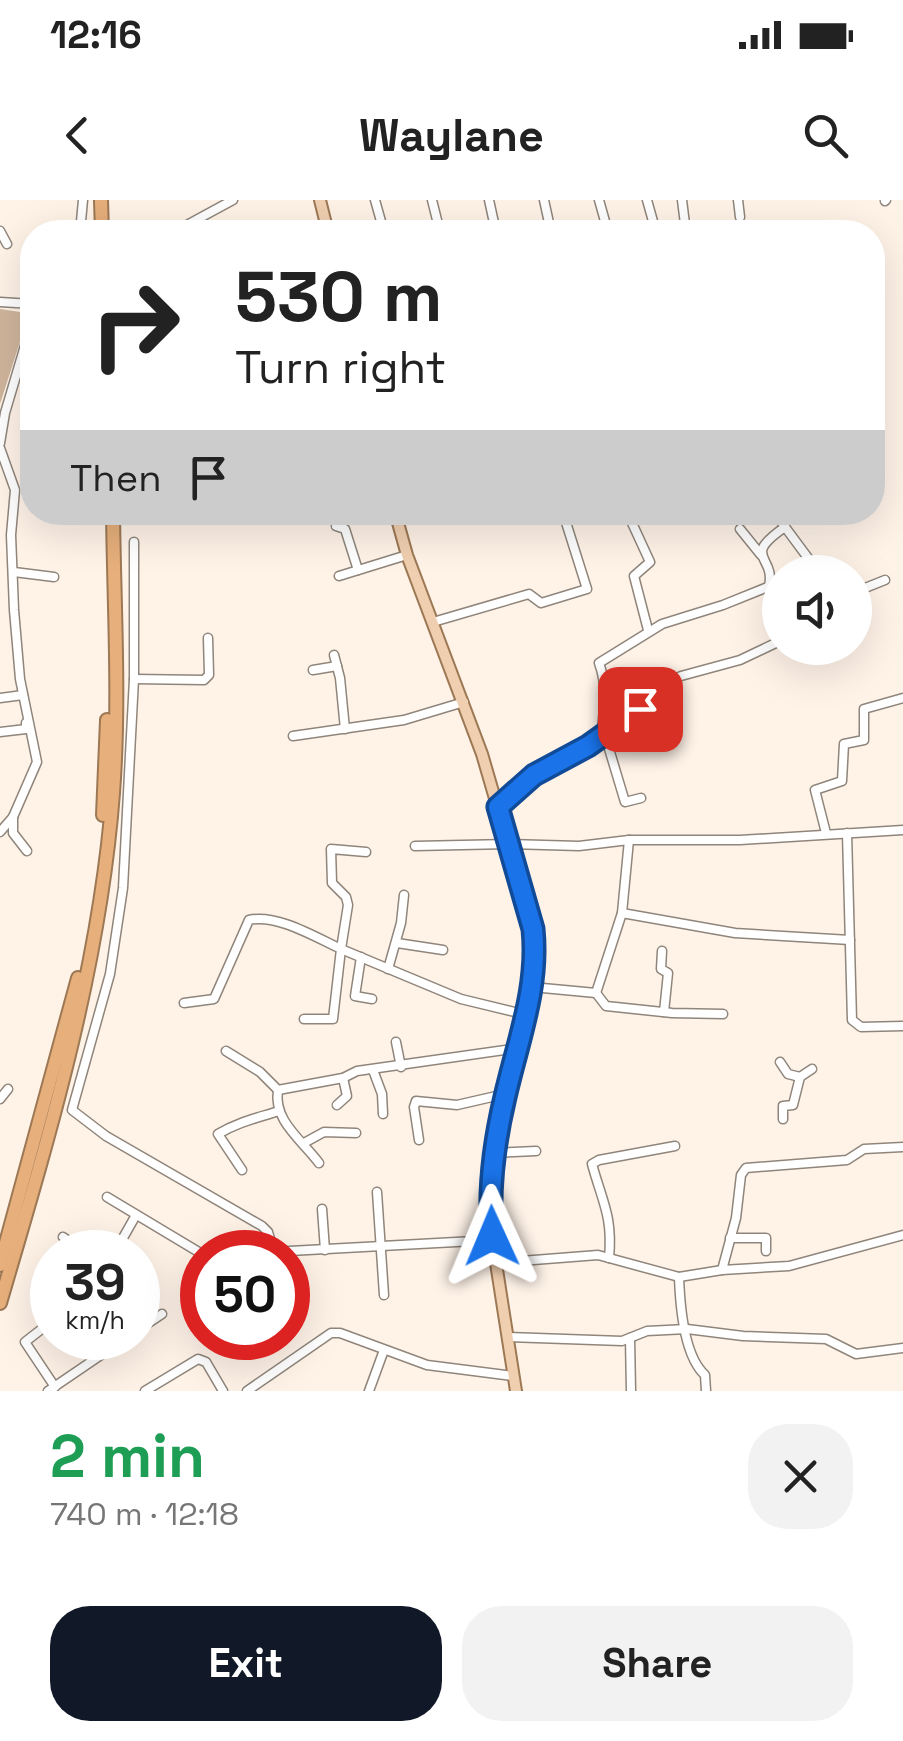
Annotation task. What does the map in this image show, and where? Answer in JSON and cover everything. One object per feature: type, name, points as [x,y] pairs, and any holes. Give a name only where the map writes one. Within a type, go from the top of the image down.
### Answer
[{"type":"highway","points":[[0,1265],[66,1032],[98,858],[108,719],[110,525]]},
{"type":"highway","points":[[0,1303],[79,1016],[103,886],[116,730],[110,525]]},
{"type":"main road","points":[[398,525],[464,702],[533,929],[532,987],[494,1153],[490,1202],[516,1391]]},
{"type":"street","points":[[196,220],[232,200]]},
{"type":"street","points":[[738,200],[740,216]]},
{"type":"street","points":[[0,231],[7,244]]},
{"type":"street","points":[[0,832],[12,816],[37,762],[14,610],[11,560],[15,490],[0,445],[20,362]]},
{"type":"street","points":[[433,622],[527,595],[541,602],[587,589],[567,525]]},
{"type":"street","points":[[633,525],[650,562],[634,576],[648,630]]},
{"type":"street","points":[[336,526],[345,530],[358,570]]},
{"type":"street","points":[[761,556],[764,543],[785,527],[805,555]]},
{"type":"street","points":[[740,529],[761,556]]},
{"type":"street","points":[[134,542],[134,680],[123,888],[110,974],[72,1110],[111,1139],[266,1230]]},
{"type":"street","points":[[339,576],[407,554]]},
{"type":"street","points":[[0,558],[11,560]]},
{"type":"street","points":[[14,572],[54,577]]},
{"type":"street","points":[[872,585],[885,580]]},
{"type":"street","points":[[641,798],[625,802],[602,734],[604,676],[599,662],[648,630],[762,589]]},
{"type":"street","points":[[134,680],[204,680],[208,675],[208,638]]},
{"type":"street","points":[[498,807],[534,775],[640,709],[676,696],[674,680],[725,665],[762,648]]},
{"type":"street","points":[[334,654],[345,729]]},
{"type":"street","points":[[313,670],[337,666]]},
{"type":"street","points":[[0,698],[24,695]]},
{"type":"street","points":[[826,833],[814,790],[842,782],[844,744],[864,740],[864,709],[903,698]]},
{"type":"street","points":[[293,736],[420,716],[464,702]]},
{"type":"street","points":[[0,732],[26,729],[28,719]]},
{"type":"street","points":[[12,816],[14,833],[27,851]]},
{"type":"street","points":[[415,846],[579,846],[630,840],[740,840],[903,830]]},
{"type":"street","points":[[848,833],[852,1020],[861,1026],[903,1026]]},
{"type":"street","points":[[596,993],[622,913],[630,840]]},
{"type":"street","points":[[304,1019],[333,1019],[348,904],[332,883],[331,849],[366,852]]},
{"type":"street","points":[[388,969],[397,942],[404,895]]},
{"type":"street","points":[[622,913],[735,933],[850,940]]},
{"type":"street","points":[[184,1002],[214,999],[234,949],[249,920],[254,918],[302,931],[460,999],[527,1015]]},
{"type":"street","points":[[397,942],[443,950]]},
{"type":"street","points":[[662,951],[661,969],[668,972],[664,1012]]},
{"type":"street","points":[[361,958],[356,996],[372,998]]},
{"type":"street","points":[[532,987],[596,993],[606,1006],[723,1014]]},
{"type":"street","points":[[396,1042],[401,1067]]},
{"type":"street","points":[[278,1090],[344,1078],[357,1071],[519,1048]]},
{"type":"street","points":[[226,1051],[260,1072],[278,1090],[278,1111],[319,1164]]},
{"type":"street","points":[[780,1062],[788,1074],[800,1078]]},
{"type":"street","points":[[783,1119],[783,1106],[793,1105],[800,1078],[812,1069]]},
{"type":"street","points":[[373,1070],[382,1094],[383,1114]]},
{"type":"street","points":[[336,1105],[348,1096],[344,1078]]},
{"type":"street","points":[[0,1099],[8,1089]]},
{"type":"street","points":[[419,1140],[416,1101],[457,1105],[506,1094]]},
{"type":"street","points":[[242,1170],[218,1134],[240,1121],[257,1120],[278,1111]]},
{"type":"street","points":[[304,1143],[324,1132],[356,1133]]},
{"type":"street","points":[[609,1258],[611,1236],[606,1200],[592,1164],[675,1146]]},
{"type":"street","points":[[722,1270],[741,1175],[746,1168],[852,1160],[864,1149],[903,1146]]},
{"type":"street","points":[[494,1153],[536,1151]]},
{"type":"street","points":[[377,1192],[384,1295]]},
{"type":"street","points":[[107,1197],[180,1241]]},
{"type":"street","points":[[322,1209],[325,1250]]},
{"type":"street","points":[[127,1230],[136,1215]]},
{"type":"street","points":[[496,1263],[598,1254],[679,1277],[789,1266],[903,1235]]},
{"type":"street","points":[[730,1238],[766,1238],[766,1251]]},
{"type":"street","points":[[310,1251],[493,1240]]},
{"type":"street","points":[[679,1277],[686,1329],[696,1365],[705,1375],[706,1391]]},
{"type":"street","points":[[508,1337],[597,1342],[630,1338],[647,1331],[686,1329],[826,1340],[856,1354],[903,1348]]},
{"type":"street","points":[[247,1391],[331,1333],[428,1365],[513,1376]]},
{"type":"street","points":[[630,1338],[631,1391]]},
{"type":"street","points":[[369,1391],[384,1350]]},
{"type":"street","points":[[146,1391],[198,1359],[206,1362],[223,1391]]},
{"type":"street","points":[[35,1360],[52,1389],[94,1360]]},
{"type":"shaded area","points":[[0,309],[20,312],[20,342],[0,404]]},
{"type":"route","points":[[492,1236],[494,1153],[535,966],[533,929],[498,807],[534,775],[588,746],[640,709]]}]
